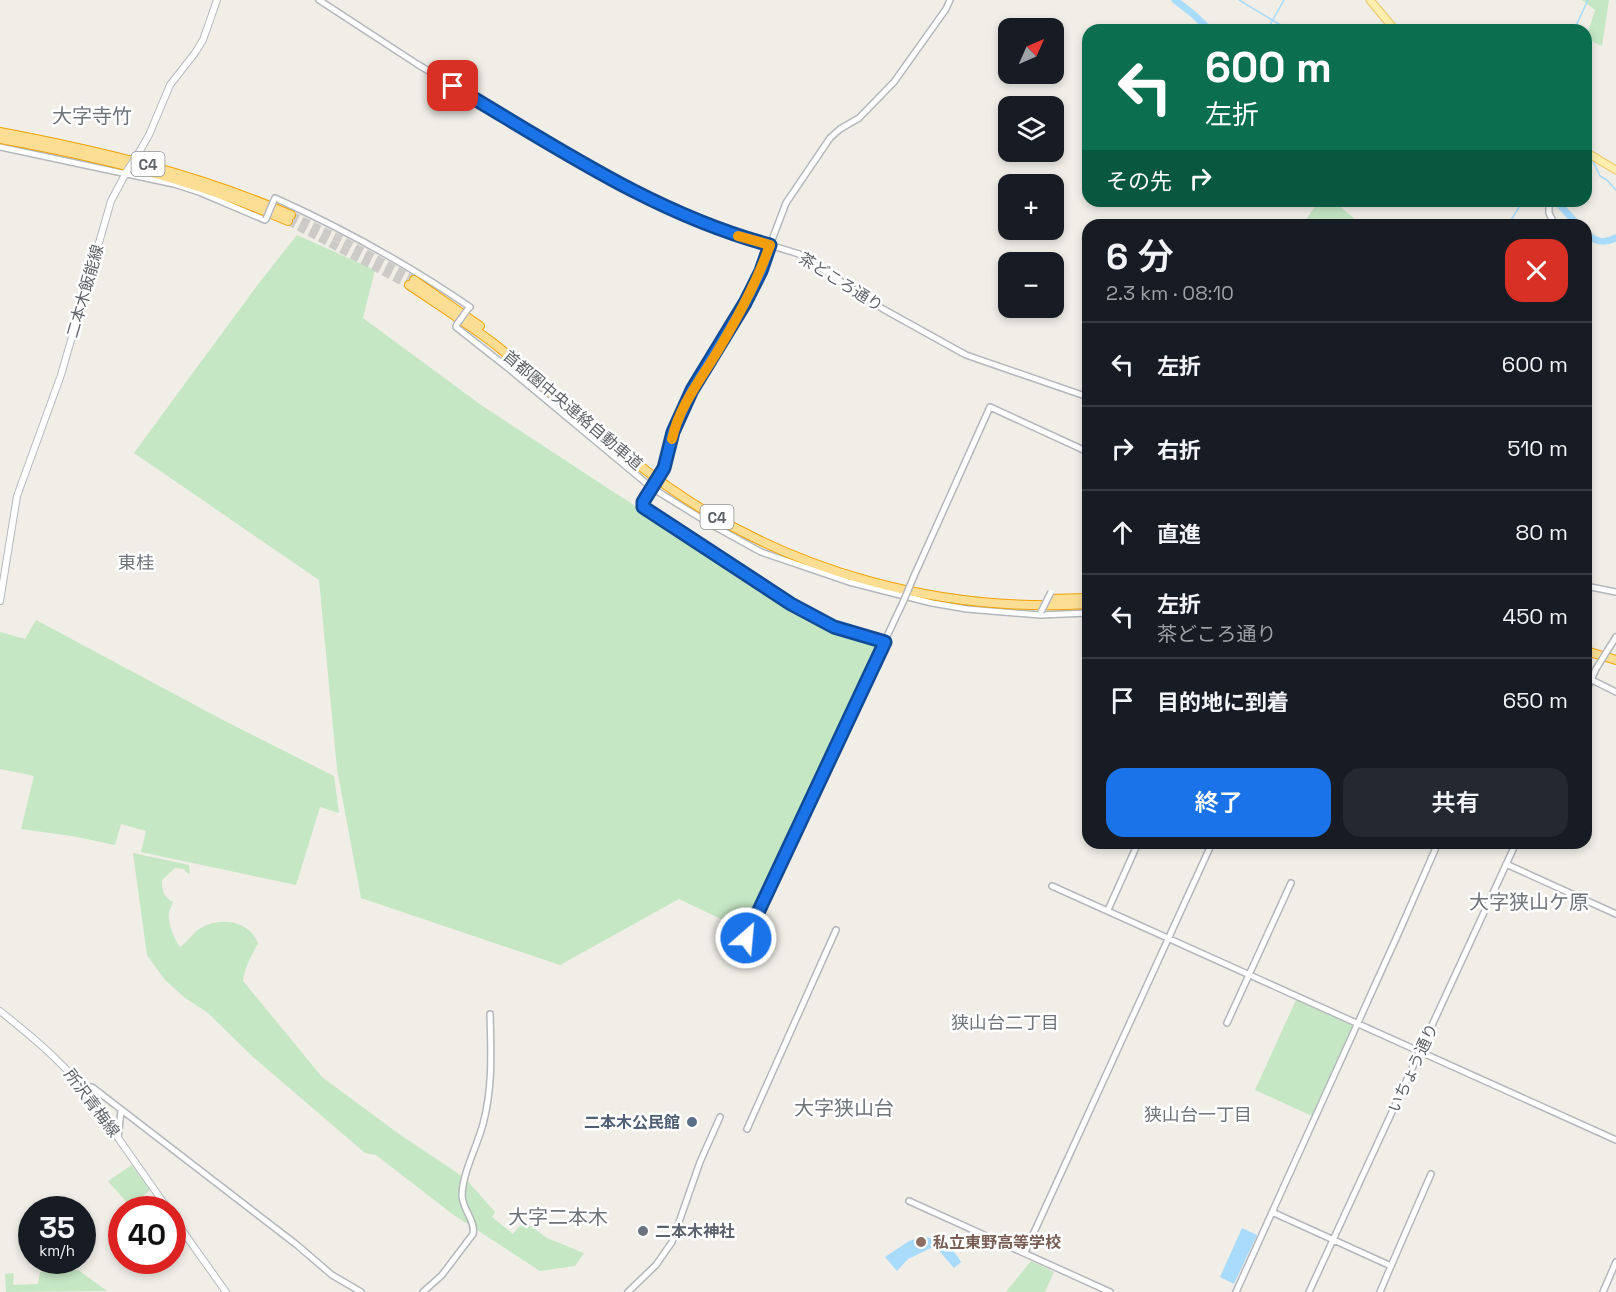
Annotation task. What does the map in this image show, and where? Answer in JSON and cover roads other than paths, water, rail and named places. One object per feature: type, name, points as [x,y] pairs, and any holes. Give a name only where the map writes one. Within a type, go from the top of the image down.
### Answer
[{"type":"highway","name":"C4","points":[[0,132],[145,163],[237,192],[289,218],[143,169],[0,138]]},
{"type":"highway","name":"首都圏中央連絡自動車道","points":[[1082,598],[1001,598],[928,589],[868,575],[824,561],[746,527],[688,493],[651,467],[489,334],[412,283],[493,343],[630,458],[667,486],[725,522],[763,541],[802,559],[844,574],[927,595],[1000,604],[1082,604]]},
{"type":"highway","points":[[1592,653],[1616,660]]},
{"type":"highway","points":[[1592,658],[1616,665]]},
{"type":"main road","name":"二本木飯能線","points":[[0,601],[11,524],[20,487],[61,375],[111,201],[149,135],[170,85],[203,40],[217,0]]},
{"type":"main road","points":[[1370,0],[1390,24]]},
{"type":"main road","points":[[1592,156],[1616,170]]},
{"type":"main road","name":"所沢青梅線","points":[[0,1011],[55,1056],[83,1088],[159,1196]]},
{"type":"main road","points":[[186,1236],[226,1292]]},
{"type":"street","name":"茶どころ通り","points":[[319,0],[406,58],[590,169],[685,215],[745,239],[787,250],[811,261],[883,309],[966,355],[1082,395]]},
{"type":"street","points":[[885,642],[834,627],[791,604],[645,509],[643,502],[664,468],[673,432],[692,390],[751,292],[786,203],[828,141],[840,129],[859,118],[894,82],[950,0]]},
{"type":"street","points":[[0,147],[191,189],[265,220],[274,199],[336,226],[405,264],[470,306],[456,327],[654,486],[748,546],[828,576],[889,594],[932,603],[967,609],[1040,614],[1082,613]]},
{"type":"street","points":[[746,938],[885,642],[990,407],[1082,449]]},
{"type":"street","points":[[1592,587],[1616,592]]},
{"type":"street","points":[[1040,614],[1051,591]]},
{"type":"street","points":[[1592,674],[1616,637]]},
{"type":"street","points":[[1592,681],[1616,692]]},
{"type":"street","points":[[1108,910],[1135,849]]},
{"type":"street","points":[[1025,1252],[1209,849]]},
{"type":"street","points":[[1236,1292],[1435,849]]},
{"type":"street","name":"いちょう通り","points":[[1310,1292],[1513,849]]},
{"type":"street","points":[[1506,864],[1616,914]]},
{"type":"street","points":[[1227,1023],[1290,883]]},
{"type":"street","points":[[1052,886],[1616,1140]]},
{"type":"street","points":[[747,1129],[836,930]]},
{"type":"street","points":[[423,1292],[442,1275],[474,1230],[465,1209],[462,1194],[483,1124],[490,1089],[492,1072],[490,1014]]},
{"type":"street","points":[[83,1088],[92,1087],[297,1245],[332,1275],[361,1292]]},
{"type":"street","points":[[118,1138],[121,1111]]},
{"type":"street","points":[[628,1292],[656,1266],[672,1242],[700,1162],[720,1117]]},
{"type":"street","points":[[1380,1292],[1431,1174]]},
{"type":"street","points":[[909,1201],[1110,1292]]},
{"type":"street","points":[[1272,1212],[1391,1266]]},
{"type":"street","points":[[1603,1292],[1616,1262]]},
{"type":"water","points":[[1242,1228],[1257,1235],[1234,1284],[1220,1277]]},
{"type":"water","points":[[921,1237],[945,1243],[961,1262],[954,1268],[935,1246],[908,1259],[897,1271],[885,1257],[909,1241]]},
{"type":"waterway","points":[[1175,0],[1204,24]]},
{"type":"waterway","points":[[1239,0],[1279,24]]},
{"type":"waterway","points":[[1270,24],[1284,0]]},
{"type":"waterway","points":[[1577,24],[1588,0]]},
{"type":"waterway","points":[[1592,159],[1600,176],[1616,190]]},
{"type":"waterway","points":[[1512,219],[1519,207]]},
{"type":"waterway","points":[[1562,207],[1573,219]]},
{"type":"waterway","points":[[1592,237],[1600,241],[1616,238]]},
{"type":"tunnel","points":[[291,215],[414,280]]},
{"type":"tunnel","points":[[288,221],[409,285]]},
{"type":"place","name":"二本木公民館","points":[[692,1122]]},
{"type":"place","name":"二本木神社","points":[[643,1231]]},
{"type":"place","name":"私立東野高等学校","points":[[921,1242]]},
{"type":"district","name":"大字寺竹","points":[[92,116]]},
{"type":"district","name":"東桂","points":[[136,562]]},
{"type":"district","name":"大字狭山ケ原","points":[[1529,902]]},
{"type":"district","name":"狭山台二丁目","points":[[1005,1022]]},
{"type":"district","name":"大字狭山台","points":[[844,1108]]},
{"type":"district","name":"狭山台一丁目","points":[[1198,1114]]},
{"type":"district","name":"大字二本木","points":[[558,1217]]}]
